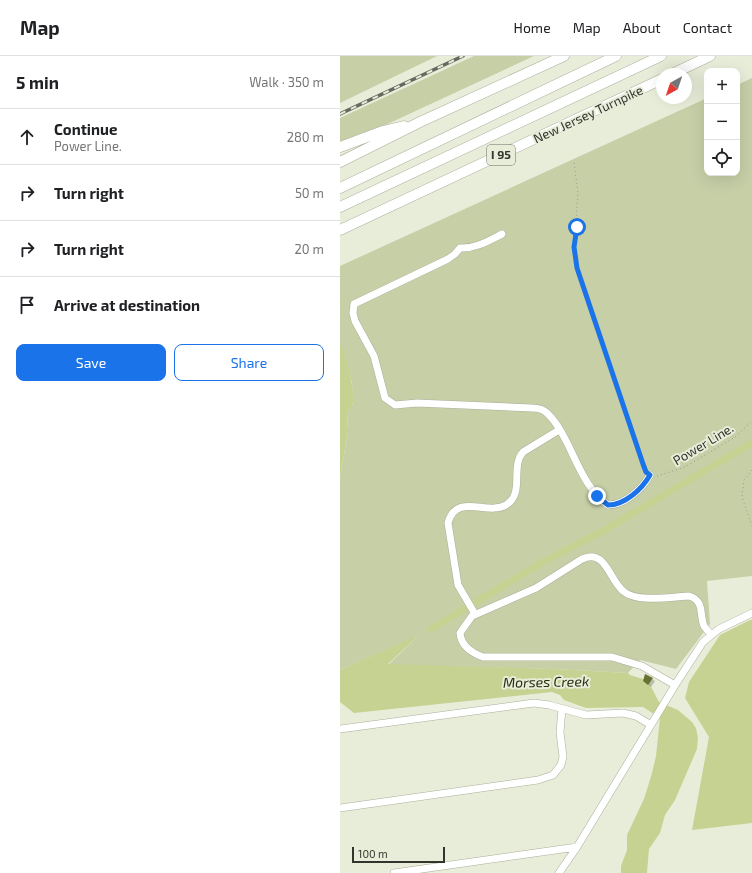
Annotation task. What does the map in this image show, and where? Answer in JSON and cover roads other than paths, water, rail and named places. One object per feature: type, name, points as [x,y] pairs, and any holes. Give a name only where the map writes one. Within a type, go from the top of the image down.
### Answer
[{"type":"highway","points":[[340,162],[420,122],[564,56]]},
{"type":"highway","points":[[340,188],[616,56]]},
{"type":"highway","name":"New Jersey Turnpike","points":[[340,207],[661,56]]},
{"type":"highway","points":[[685,68],[710,56]]},
{"type":"highway","name":"New Jersey Turnpike","points":[[340,230],[656,82]]},
{"type":"highway","points":[[340,148],[383,131],[420,122]]},
{"type":"lane","points":[[502,234],[479,245],[469,248],[460,248],[448,259],[357,301],[353,308],[355,321],[374,356],[385,398],[391,404],[395,405],[417,402],[539,409],[547,413],[559,430],[594,490],[602,501],[608,505],[614,505],[625,501],[645,483],[650,475]]},
{"type":"lane","points":[[475,614],[458,585],[449,530],[449,517],[458,509],[466,506],[496,507],[512,501],[515,494],[518,457],[523,452],[559,430]]},
{"type":"lane","points":[[675,685],[642,666],[612,657],[483,657],[470,651],[460,637],[462,628],[475,614],[531,591],[582,559],[593,556],[601,560],[619,587],[627,594],[640,598],[689,596],[695,599],[701,608],[704,626],[711,634]]},
{"type":"lane","points":[[559,873],[577,847],[696,652],[711,634],[752,613]]},
{"type":"lane","points":[[340,729],[534,704],[549,705],[586,715],[623,713],[636,716],[651,725]]},
{"type":"lane","points":[[340,808],[538,780],[553,775],[561,765],[563,757],[560,732],[562,709]]},
{"type":"lane","points":[[394,873],[577,847]]},
{"type":"water","points":[[340,342],[350,371],[353,396],[351,408],[347,413],[348,431],[340,478]]},
{"type":"water","points":[[752,620],[752,823],[692,830],[709,737],[685,698],[689,682],[720,635]]},
{"type":"water","name":"Morses Creek","points":[[419,635],[388,664],[554,669],[628,673],[649,683],[659,702],[678,710],[692,722],[696,728],[698,738],[697,749],[675,800],[665,815],[660,833],[649,849],[647,873],[621,873],[621,866],[627,850],[627,835],[644,799],[652,773],[656,756],[660,718],[643,707],[586,708],[564,700],[560,695],[552,692],[354,713],[340,702],[340,670]]},
{"type":"waterway","points":[[431,629],[541,563],[608,528],[752,443]]},
{"type":"railway","points":[[340,114],[463,56]]}]
